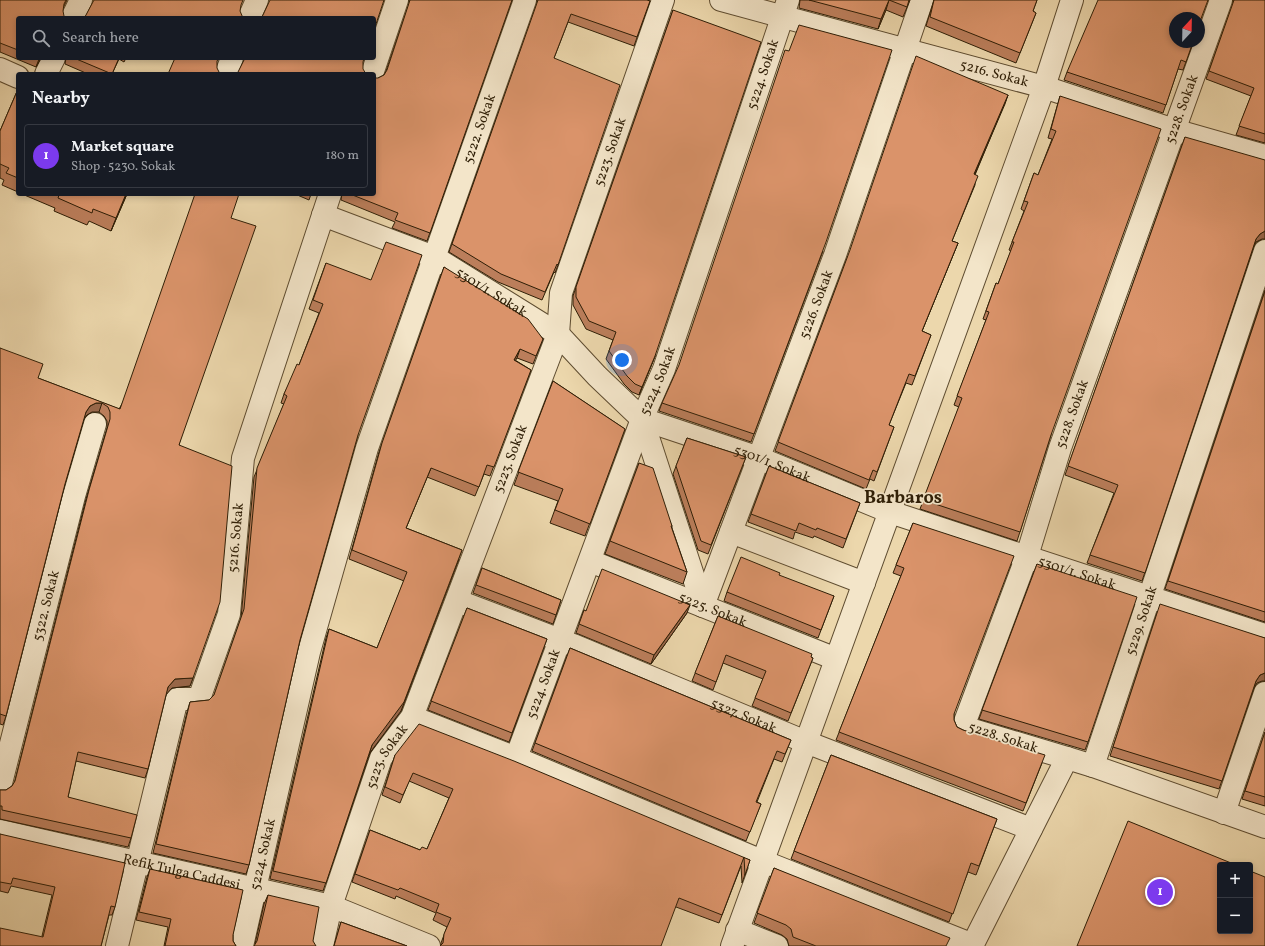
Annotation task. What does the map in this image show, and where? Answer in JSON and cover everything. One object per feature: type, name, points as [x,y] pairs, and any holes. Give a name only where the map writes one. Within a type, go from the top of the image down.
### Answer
[{"type":"street","points":[[73,16],[81,0]]},
{"type":"street","points":[[250,16],[257,0]]},
{"type":"street","points":[[373,72],[397,0]]},
{"type":"street","name":"5222. Sokak","points":[[434,257],[525,0]]},
{"type":"street","name":"5223. Sokak","points":[[322,946],[331,906],[381,758],[412,717],[458,601],[558,334],[561,293],[663,0]]},
{"type":"street","name":"5216. Sokak","points":[[721,0],[785,8],[905,50],[1044,87],[1174,130],[1265,156]]},
{"type":"street","name":"5226. Sokak","points":[[703,606],[835,255],[922,0]]},
{"type":"street","points":[[777,946],[734,938],[1044,87],[1072,0]]},
{"type":"street","name":"5228. Sokak","points":[[1067,758],[963,728],[1026,556],[1060,448],[1221,0]]},
{"type":"street","name":"5224. Sokak","points":[[516,758],[642,419],[664,369],[785,8]]},
{"type":"street","points":[[47,72],[53,60]]},
{"type":"street","points":[[227,72],[231,60]]},
{"type":"street","points":[[0,69],[16,76]]},
{"type":"street","name":"5216. Sokak","points":[[137,863],[177,699],[199,699],[229,614],[243,458],[329,196]]},
{"type":"street","name":"5301/1. Sokak","points":[[323,215],[434,257],[558,334],[597,376],[642,419],[759,458],[890,512],[1265,635]]},
{"type":"street","name":"5229. Sokak","points":[[1093,766],[1265,251]]},
{"type":"street","name":"5224. Sokak","points":[[242,946],[308,652],[367,448],[434,257]]},
{"type":"street","points":[[642,419],[703,606]]},
{"type":"street","name":"5322. Sokak","points":[[0,787],[74,496],[95,424]]},
{"type":"street","points":[[730,532],[864,583]]},
{"type":"street","name":"5225. Sokak","points":[[590,561],[836,660]]},
{"type":"street","name":"5327. Sokak","points":[[458,601],[560,640],[806,742],[1031,829]]},
{"type":"street","points":[[1224,813],[1265,693]]},
{"type":"street","points":[[412,717],[516,758],[762,862],[973,946],[1067,758],[1265,827]]},
{"type":"street","name":"Refik Tulga Caddesi","points":[[0,831],[331,906],[429,946]]},
{"type":"street","points":[[117,946],[137,863]]},
{"type":"building","points":[[0,0],[66,0],[63,11],[64,16],[16,16],[16,49],[0,43]]},
{"type":"building","points":[[94,0],[243,0],[240,11],[242,16],[85,16]]},
{"type":"building","points":[[270,0],[384,0],[376,24],[376,16],[262,16]]},
{"type":"building","points":[[410,0],[512,0],[430,233],[395,220],[398,213],[355,196],[376,196],[376,78],[384,75]]},
{"type":"building","points":[[538,0],[650,1],[637,37],[571,14],[554,58],[620,85],[558,265],[557,264],[545,292],[501,274],[452,244]]},
{"type":"building","points":[[809,0],[889,0],[881,19]]},
{"type":"building","points":[[889,0],[909,0],[907,7]]},
{"type":"building","points":[[934,0],[1037,0],[1033,11],[1036,13],[1020,53],[930,17]]},
{"type":"building","points":[[1098,0],[1208,0],[1204,12],[1169,12],[1169,48],[1191,48],[1186,62],[1181,60],[1166,105],[1067,72]]},
{"type":"building","points":[[1234,0],[1265,0],[1265,134],[1239,126],[1254,88],[1209,71]]},
{"type":"building","points":[[673,10],[761,42],[655,356],[642,387],[635,384],[627,376],[609,351],[616,332],[589,321],[576,297],[576,287]]},
{"type":"building","points":[[799,25],[892,50],[826,242],[754,434],[662,403],[679,365],[785,50],[789,51]]},
{"type":"building","points":[[916,56],[1008,95],[974,174],[978,176],[952,241],[958,243],[922,331],[931,335],[915,376],[909,374],[889,425],[894,427],[877,472],[873,470],[869,480],[778,442],[850,250]]},
{"type":"building","points":[[79,60],[118,60],[113,72],[107,72]]},
{"type":"building","points":[[174,60],[218,60],[217,68],[219,72],[169,72]]},
{"type":"building","points":[[244,60],[364,60],[363,69],[365,72],[238,72]]},
{"type":"building","points":[[16,94],[16,177],[6,173],[9,168],[0,164],[0,131]]},
{"type":"building","points":[[1060,96],[1161,129],[1051,435],[1020,532],[923,500],[962,398],[957,396],[989,312],[986,311],[996,283],[998,284],[1014,242],[1012,242],[1028,202],[1024,201],[1034,173],[1038,175],[1056,131],[1051,129]]},
{"type":"building","points":[[1185,137],[1265,160],[1265,231],[1256,239],[1145,573],[1090,555],[1118,485],[1068,466]]},
{"type":"building","points":[[59,196],[125,196],[116,218],[93,209],[92,213],[58,198]]},
{"type":"building","points":[[194,196],[238,196],[231,218],[256,226],[179,445],[232,466],[220,602],[193,678],[175,679],[168,687],[148,769],[78,752],[68,797],[137,815],[131,838],[2,810],[2,806],[0,806],[0,790],[6,790],[12,786],[15,781],[89,490],[110,419],[110,412],[108,407],[102,403],[96,403],[90,406],[86,412],[65,484],[6,716],[0,714],[0,348],[43,364],[38,378],[120,409]]},
{"type":"building","points":[[386,242],[422,255],[358,435],[300,640],[249,865],[156,844],[190,702],[209,700],[214,695],[244,609],[257,468],[287,396],[284,394],[297,364],[299,365],[323,304],[313,300],[326,263],[371,280]]},
{"type":"building","points":[[444,267],[528,319],[543,339],[536,356],[520,349],[514,360],[531,370],[494,467],[487,465],[479,487],[431,468],[406,528],[462,550],[404,702],[372,745],[326,883],[273,871],[329,629],[377,648],[407,572],[352,550],[382,443]]},
{"type":"building","points":[[1265,291],[1265,612],[1168,581]]},
{"type":"building","points":[[553,381],[625,429],[590,524],[555,510],[563,489],[518,472]]},
{"type":"building","points":[[687,438],[746,457],[711,545],[701,541],[676,466]]},
{"type":"building","points":[[639,463],[653,468],[687,572],[610,541]]},
{"type":"building","points":[[769,466],[860,503],[846,539],[799,523],[796,531],[751,514]]},
{"type":"building","points":[[913,523],[1014,556],[954,714],[954,720],[957,727],[963,730],[1045,755],[1026,803],[839,732],[904,568],[896,565]]},
{"type":"building","points":[[741,557],[780,573],[779,575],[834,596],[821,630],[727,592]]},
{"type":"building","points":[[1037,564],[1137,597],[1088,742],[982,710]]},
{"type":"building","points":[[482,568],[561,600],[556,615],[476,585]]},
{"type":"building","points":[[602,569],[690,605],[654,655],[579,624],[584,610],[586,611]]},
{"type":"building","points":[[1160,604],[1265,638],[1265,673],[1260,675],[1256,681],[1222,781],[1113,747]]},
{"type":"building","points":[[467,608],[547,639],[512,733],[431,701]]},
{"type":"building","points":[[718,616],[812,654],[811,657],[813,658],[791,713],[755,698],[766,671],[726,655],[716,682],[695,673]]},
{"type":"building","points":[[570,648],[791,740],[785,754],[777,751],[756,802],[761,804],[750,832],[535,743]]},
{"type":"building","points":[[419,724],[514,761],[744,857],[722,915],[679,898],[661,946],[440,946],[443,943],[444,934],[451,918],[436,912],[439,904],[400,888],[398,890],[355,874],[370,830],[420,850],[422,847],[427,849],[453,789],[413,773],[403,795],[385,787],[395,755]]},
{"type":"building","points":[[1265,732],[1265,797],[1245,791]]},
{"type":"building","points":[[831,755],[997,819],[979,866],[971,863],[953,914],[794,851]]},
{"type":"building","points":[[1128,821],[1229,862],[1217,862],[1217,934],[1253,934],[1253,872],[1265,877],[1265,946],[1077,946]]},
{"type":"building","points":[[0,834],[125,863],[115,907],[111,906],[101,946],[0,946],[0,928],[43,937],[55,887],[13,878],[11,884],[0,882]]},
{"type":"building","points":[[744,857],[750,860],[745,875]]},
{"type":"building","points":[[774,868],[950,938],[946,946],[816,946],[793,937],[791,929],[786,925],[757,913]]},
{"type":"building","points":[[150,869],[243,890],[233,935],[233,941],[236,946],[165,946],[171,919],[139,912]]},
{"type":"building","points":[[268,895],[319,907],[313,941],[316,946],[254,946],[257,941]]},
{"type":"building","points":[[341,922],[407,946],[334,946]]},
{"type":"place","name":"Market square","points":[[1160,892]]},
{"type":"district","name":"Barbaros","points":[[903,498]]}]
